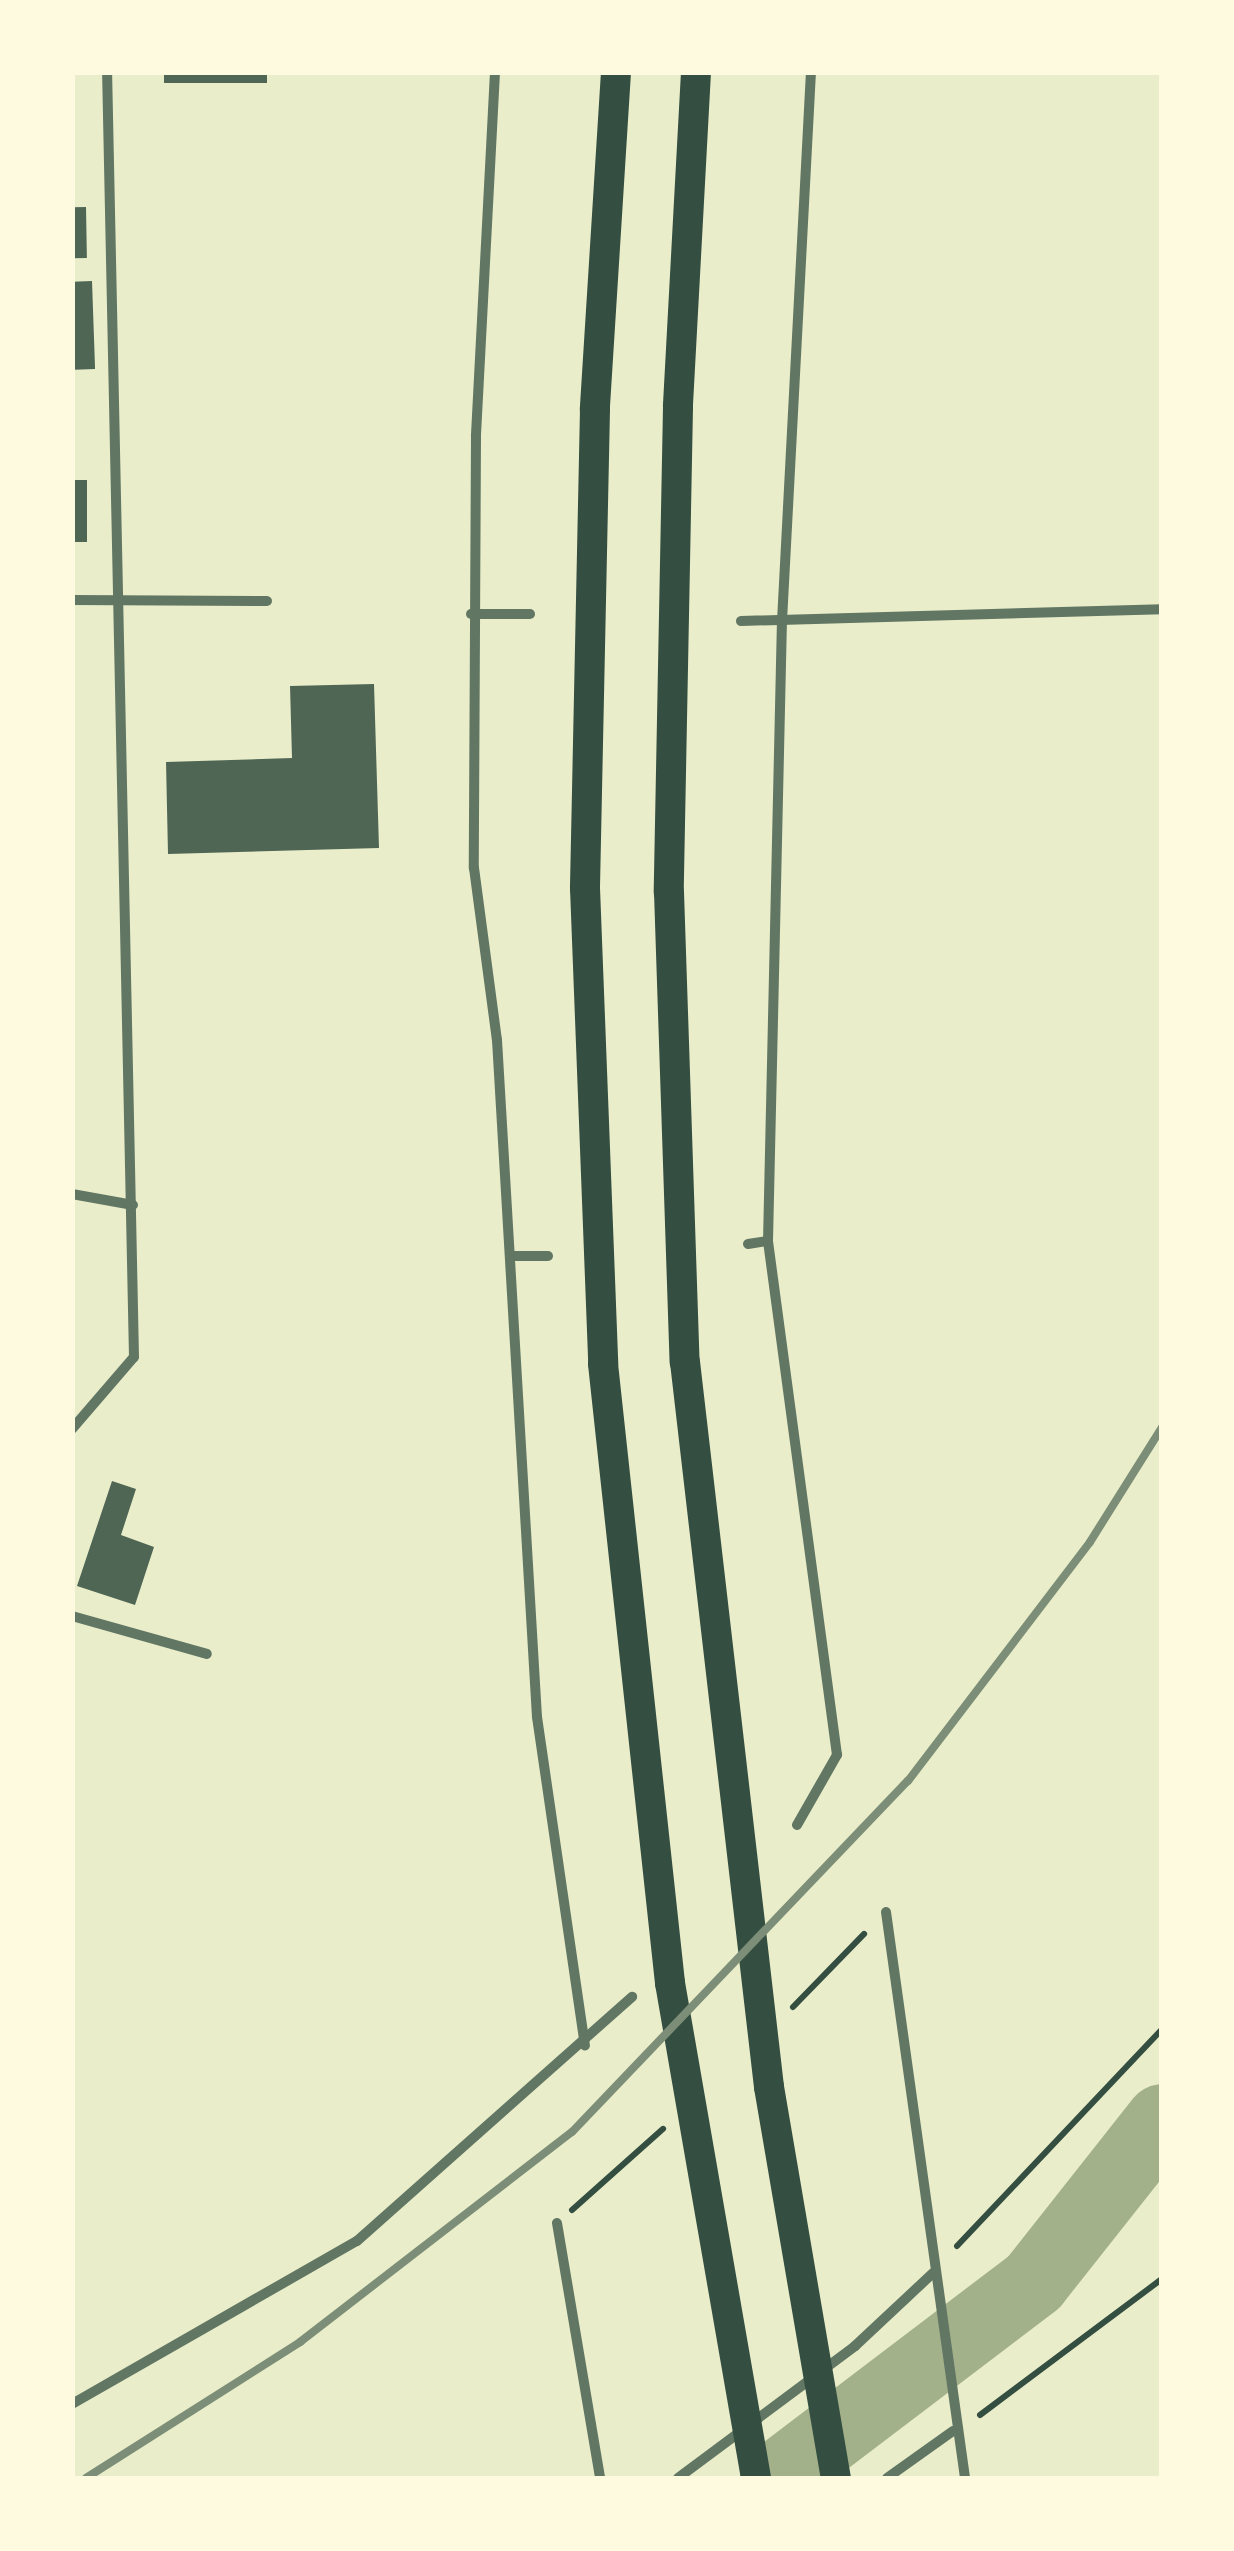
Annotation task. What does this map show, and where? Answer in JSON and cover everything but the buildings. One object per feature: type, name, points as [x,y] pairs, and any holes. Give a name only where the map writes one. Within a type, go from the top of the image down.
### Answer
[{"type":"highway","points":[[616,72],[595,409],[585,888],[604,1364],[670,1984],[694,2144],[756,2478]]},
{"type":"highway","points":[[696,72],[678,407],[670,912],[685,1362],[768,2087],[836,2478]]},
{"type":"street","points":[[72,1428],[134,1357],[133,1204],[114,601],[106,72]]},
{"type":"street","points":[[494,72],[471,614],[474,868],[510,1256],[536,1716],[585,2046]]},
{"type":"street","points":[[797,1825],[837,1754],[768,1241],[782,621],[812,72]]},
{"type":"street","points":[[72,600],[266,602]]},
{"type":"street","points":[[741,622],[995,607],[1162,609]]},
{"type":"street","points":[[471,614],[530,614]]},
{"type":"street","points":[[72,1194],[133,1204]]},
{"type":"street","points":[[748,1244],[768,1241]]},
{"type":"street","points":[[510,1256],[548,1256]]},
{"type":"street","points":[[72,1616],[207,1654]]},
{"type":"street","points":[[886,1912],[953,2430],[965,2478]]},
{"type":"street","points":[[72,2404],[357,2241],[585,2046],[632,1998]]},
{"type":"street","points":[[557,2223],[600,2478]]},
{"type":"street","points":[[678,2478],[854,2346],[934,2273]]},
{"type":"street","points":[[887,2478],[953,2430]]},
{"type":"path","points":[[934,2273],[1162,2028]]},
{"type":"path","points":[[953,2430],[1027,2387],[1162,2280]]},
{"type":"waterway","points":[[776,2478],[1034,2282],[1162,2120]]},
{"type":"railway","points":[[86,2478],[300,2342],[572,2132],[908,1781],[1090,1542],[1162,1427]]}]
